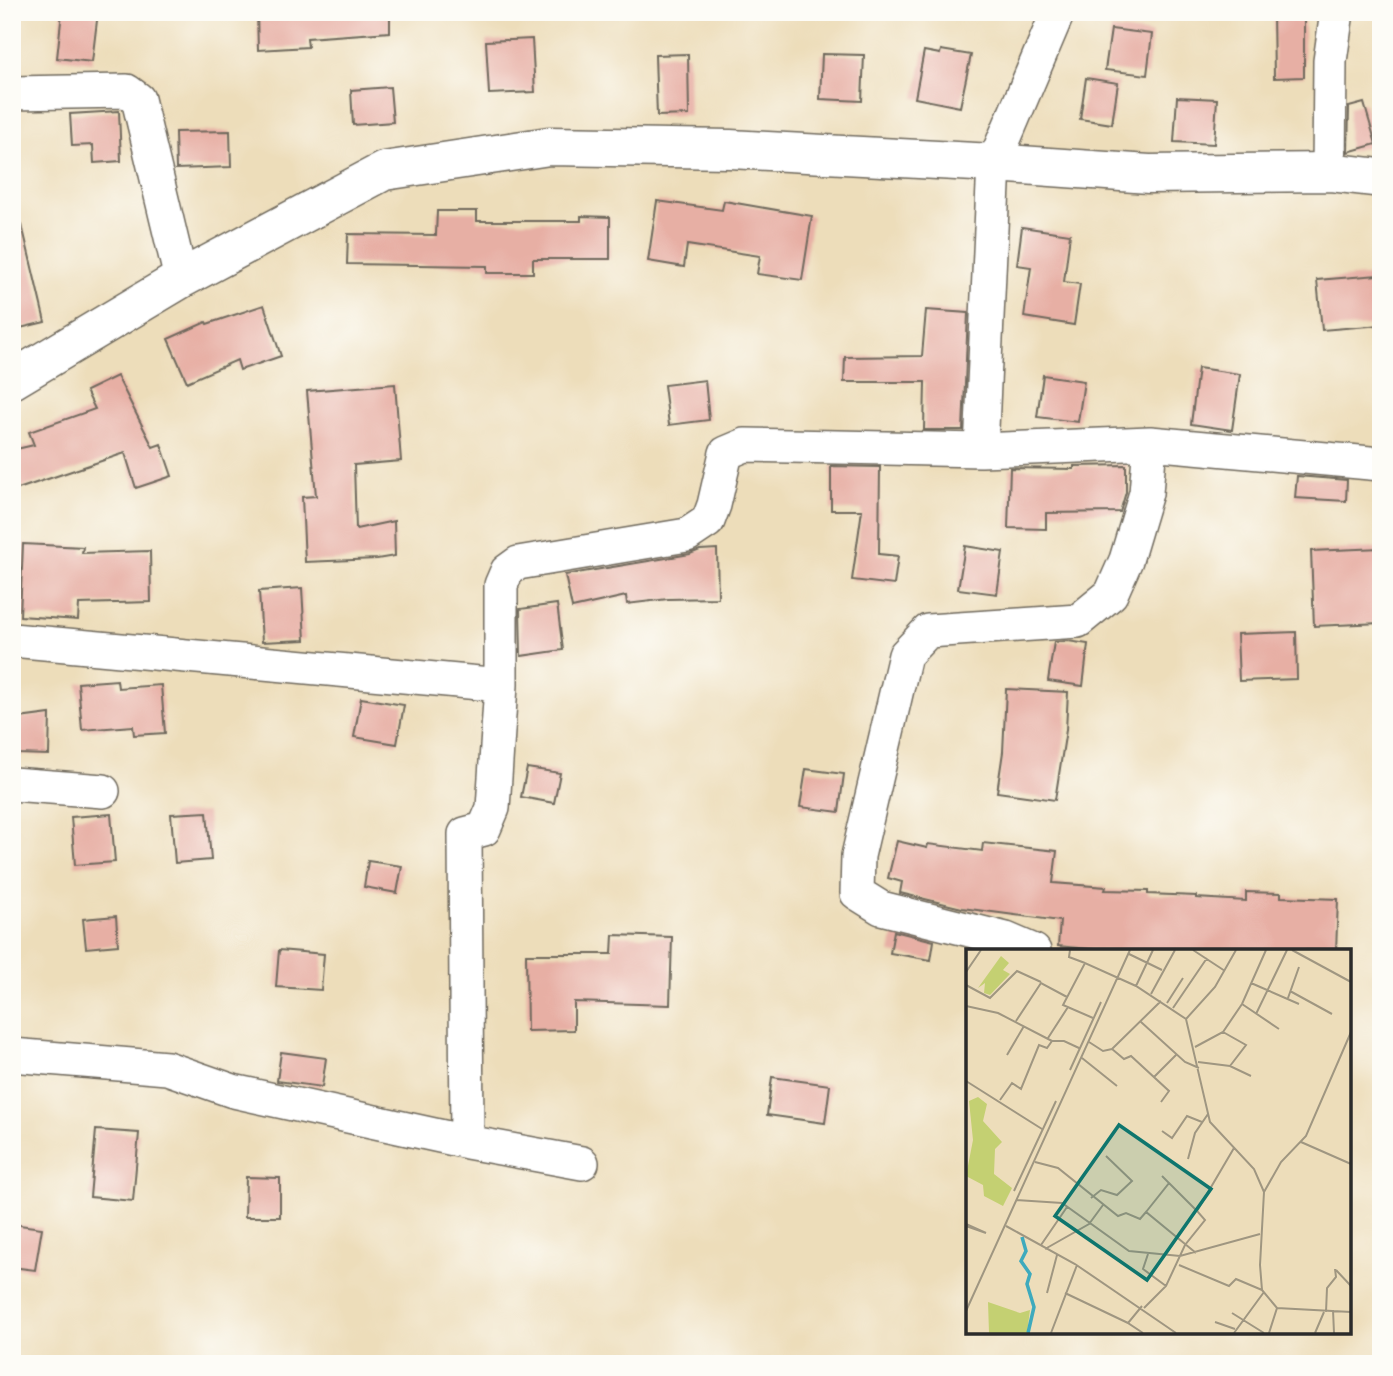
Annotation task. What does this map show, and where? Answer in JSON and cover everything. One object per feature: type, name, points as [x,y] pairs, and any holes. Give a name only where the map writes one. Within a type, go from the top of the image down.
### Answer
[{"type":"street","points":[[981,450],[994,163],[1059,12]]},
{"type":"street","points":[[1329,172],[1330,61],[1337,12]]},
{"type":"street","points":[[12,93],[127,91],[138,99],[181,279]]},
{"type":"street","points":[[12,380],[181,279],[384,171],[549,146],[730,149],[1149,174],[1329,172],[1381,178]]},
{"type":"street","points":[[1029,949],[1006,939],[881,908],[857,893],[858,856],[905,655],[928,631],[1078,621],[1111,594],[1126,560],[1146,493],[1150,443]]},
{"type":"street","points":[[467,1142],[465,834],[484,829],[493,808],[501,685],[501,585],[508,572],[518,563],[687,535],[708,521],[726,453],[745,445],[981,450],[1150,443],[1381,464]]},
{"type":"street","points":[[12,640],[501,685]]},
{"type":"street","points":[[12,784],[103,791]]},
{"type":"street","points":[[12,1055],[167,1068],[233,1091],[467,1142],[582,1163]]},
{"type":"building","points":[[62,12],[98,12],[92,62],[57,58]]},
{"type":"building","points":[[257,12],[390,12],[390,32],[307,38],[308,47],[258,50]]},
{"type":"building","points":[[1273,12],[1304,12],[1304,77],[1274,78]]},
{"type":"building","points":[[1111,29],[1152,34],[1147,75],[1105,70]]},
{"type":"building","points":[[532,39],[535,92],[489,94],[486,41]]},
{"type":"building","points":[[941,50],[971,55],[960,107],[915,98],[924,51],[940,54]]},
{"type":"building","points":[[688,54],[689,115],[657,116],[655,55]]},
{"type":"building","points":[[822,54],[864,55],[862,101],[820,99]]},
{"type":"building","points":[[1086,78],[1118,83],[1112,124],[1080,119]]},
{"type":"building","points":[[390,87],[393,122],[353,125],[351,90]]},
{"type":"building","points":[[1177,97],[1217,99],[1214,144],[1174,142]]},
{"type":"building","points":[[1364,103],[1376,144],[1348,152],[1349,107]]},
{"type":"building","points":[[119,111],[121,161],[94,163],[93,145],[72,146],[70,114]]},
{"type":"building","points":[[230,131],[231,167],[176,169],[175,132]]},
{"type":"building","points":[[657,201],[722,210],[724,201],[812,216],[802,280],[757,274],[760,256],[687,245],[684,267],[648,261]]},
{"type":"building","points":[[437,211],[477,211],[477,221],[581,221],[581,216],[610,217],[610,259],[533,259],[533,273],[487,273],[487,266],[347,264],[348,234],[436,235]]},
{"type":"building","points":[[22,225],[45,322],[12,330],[12,226]]},
{"type":"building","points":[[1022,227],[1070,234],[1064,282],[1080,284],[1074,325],[1024,317],[1031,267],[1017,265]]},
{"type":"building","points":[[1378,275],[1381,325],[1322,330],[1317,280]]},
{"type":"building","points":[[264,305],[281,356],[240,370],[237,360],[187,382],[168,339],[206,322],[207,324]]},
{"type":"building","points":[[926,310],[968,313],[963,430],[924,430],[925,382],[844,382],[845,357],[922,356]]},
{"type":"building","points":[[1198,368],[1240,374],[1232,430],[1191,424]]},
{"type":"building","points":[[1043,375],[1084,381],[1078,422],[1037,417]]},
{"type":"building","points":[[117,376],[153,447],[161,444],[172,476],[136,488],[125,453],[12,491],[12,450],[34,445],[29,432],[95,409],[86,391]]},
{"type":"building","points":[[705,380],[709,420],[669,425],[664,385]]},
{"type":"building","points":[[395,384],[401,461],[354,465],[356,529],[394,521],[395,556],[305,562],[302,497],[316,496],[307,391]]},
{"type":"building","points":[[1126,465],[1126,492],[1120,512],[1046,513],[1046,529],[1008,528],[1010,468],[1074,469],[1074,466]]},
{"type":"building","points":[[831,466],[880,467],[879,554],[898,556],[894,585],[852,580],[862,510],[831,510]]},
{"type":"building","points":[[1297,476],[1347,480],[1346,501],[1295,498]]},
{"type":"building","points":[[23,544],[83,547],[82,553],[150,551],[151,602],[79,604],[78,620],[20,616]]},
{"type":"building","points":[[965,546],[1003,552],[997,594],[958,589]]},
{"type":"building","points":[[1381,548],[1381,623],[1314,626],[1311,551]]},
{"type":"building","points":[[717,549],[718,598],[668,599],[627,604],[626,596],[572,608],[565,575]]},
{"type":"building","points":[[302,588],[305,640],[262,642],[259,591]]},
{"type":"building","points":[[557,604],[563,650],[521,656],[520,609]]},
{"type":"building","points":[[1296,632],[1297,679],[1239,681],[1237,634]]},
{"type":"building","points":[[1054,642],[1088,644],[1083,686],[1048,681]]},
{"type":"building","points":[[117,680],[118,688],[161,685],[165,733],[134,735],[133,726],[82,730],[78,683]]},
{"type":"building","points":[[1006,689],[1068,692],[1066,730],[1055,800],[997,792],[1003,752]]},
{"type":"building","points":[[361,698],[404,705],[397,744],[354,737]]},
{"type":"building","points":[[50,714],[49,755],[18,754],[12,732],[12,719]]},
{"type":"building","points":[[527,768],[560,773],[554,803],[521,797]]},
{"type":"building","points":[[806,769],[844,774],[839,812],[800,807]]},
{"type":"building","points":[[207,812],[211,860],[175,863],[171,814]]},
{"type":"building","points":[[111,814],[115,862],[75,865],[71,817]]},
{"type":"building","points":[[897,841],[927,848],[928,844],[982,851],[983,843],[1057,851],[1053,883],[1106,887],[1105,890],[1148,891],[1148,894],[1246,901],[1246,892],[1281,893],[1281,897],[1338,899],[1336,949],[1089,949],[1058,946],[1060,921],[962,908],[900,893],[902,882],[888,878]]},
{"type":"building","points":[[368,861],[402,866],[397,893],[364,887]]},
{"type":"building","points":[[116,916],[118,945],[86,948],[83,919]]},
{"type":"building","points":[[894,931],[934,941],[931,960],[890,953]]},
{"type":"building","points":[[613,935],[672,937],[670,1005],[574,1002],[574,1030],[527,1031],[526,954],[612,954]]},
{"type":"building","points":[[279,950],[324,954],[321,990],[276,987]]},
{"type":"building","points":[[281,1052],[326,1058],[322,1087],[277,1081]]},
{"type":"building","points":[[772,1077],[830,1085],[825,1123],[767,1115]]},
{"type":"building","points":[[96,1130],[139,1133],[133,1201],[90,1197]]},
{"type":"building","points":[[246,1177],[280,1178],[280,1217],[245,1217]]},
{"type":"building","points":[[12,1224],[42,1228],[35,1270],[12,1267]]}]
